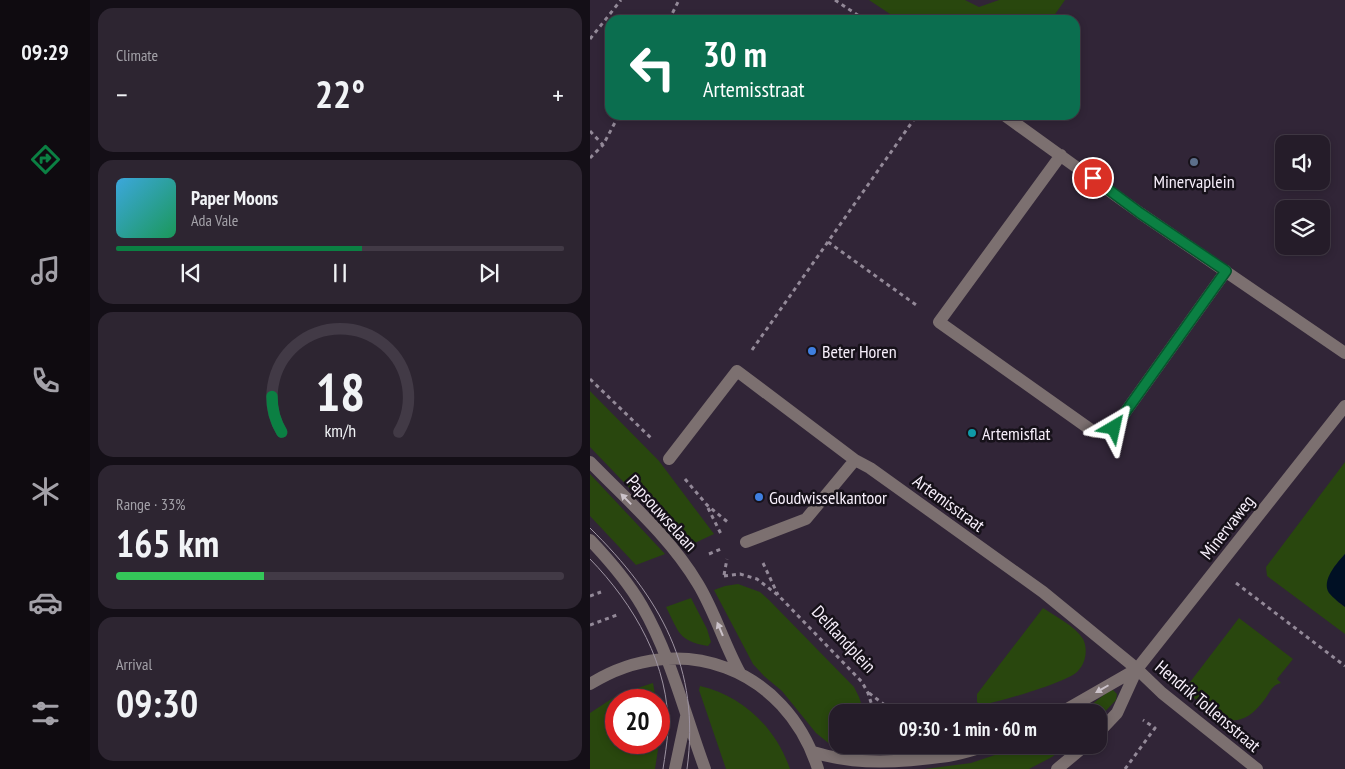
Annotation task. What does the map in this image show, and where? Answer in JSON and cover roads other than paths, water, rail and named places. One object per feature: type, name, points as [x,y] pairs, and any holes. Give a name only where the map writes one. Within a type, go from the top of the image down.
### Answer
[{"type":"street","points":[[1011,120],[1140,213],[1345,354]]},
{"type":"street","points":[[1061,155],[939,322],[1094,432],[1114,428],[1226,271]]},
{"type":"street","name":"Artemisstraat","points":[[669,459],[737,371],[855,460],[870,468],[1044,592],[1137,669]]},
{"type":"street","name":"Minervaweg","points":[[1107,724],[1117,713],[1137,669],[1345,406]]},
{"type":"street","points":[[746,542],[806,519],[855,460]]},
{"type":"street","name":"Papsouwselaan","points":[[590,462],[674,548],[698,584],[740,673]]},
{"type":"street","points":[[590,540],[610,562],[637,598],[647,616],[666,658],[705,769]]},
{"type":"street","points":[[590,684],[630,664],[666,658],[710,662],[740,673],[764,687],[784,706],[800,728],[813,752],[818,769]]},
{"type":"street","name":"Minervaweg","points":[[1076,704],[1137,669]]},
{"type":"street","name":"Hendrik Tollensstraat","points":[[1137,669],[1162,693],[1257,769]]},
{"type":"street","points":[[675,769],[686,714]]},
{"type":"street","points":[[813,752],[830,758],[876,762],[957,754]]},
{"type":"street","points":[[1057,769],[1075,754]]},
{"type":"water","points":[[1345,554],[1345,607],[1329,593],[1327,583],[1331,572]]},
{"type":"tram line","points":[[590,528],[637,581],[655,608],[670,636],[681,667],[688,698],[690,732],[687,769]]},
{"type":"tram line","points":[[590,559],[635,616],[656,660],[663,683],[667,707],[668,731],[663,769]]},
{"type":"place","name":"Minervaplein","points":[[1194,162]]},
{"type":"place","name":"Beter Horen","points":[[812,351]]},
{"type":"place","name":"Artemisflat","points":[[972,433]]},
{"type":"place","name":"Goudwisselkantoor","points":[[759,497]]}]
